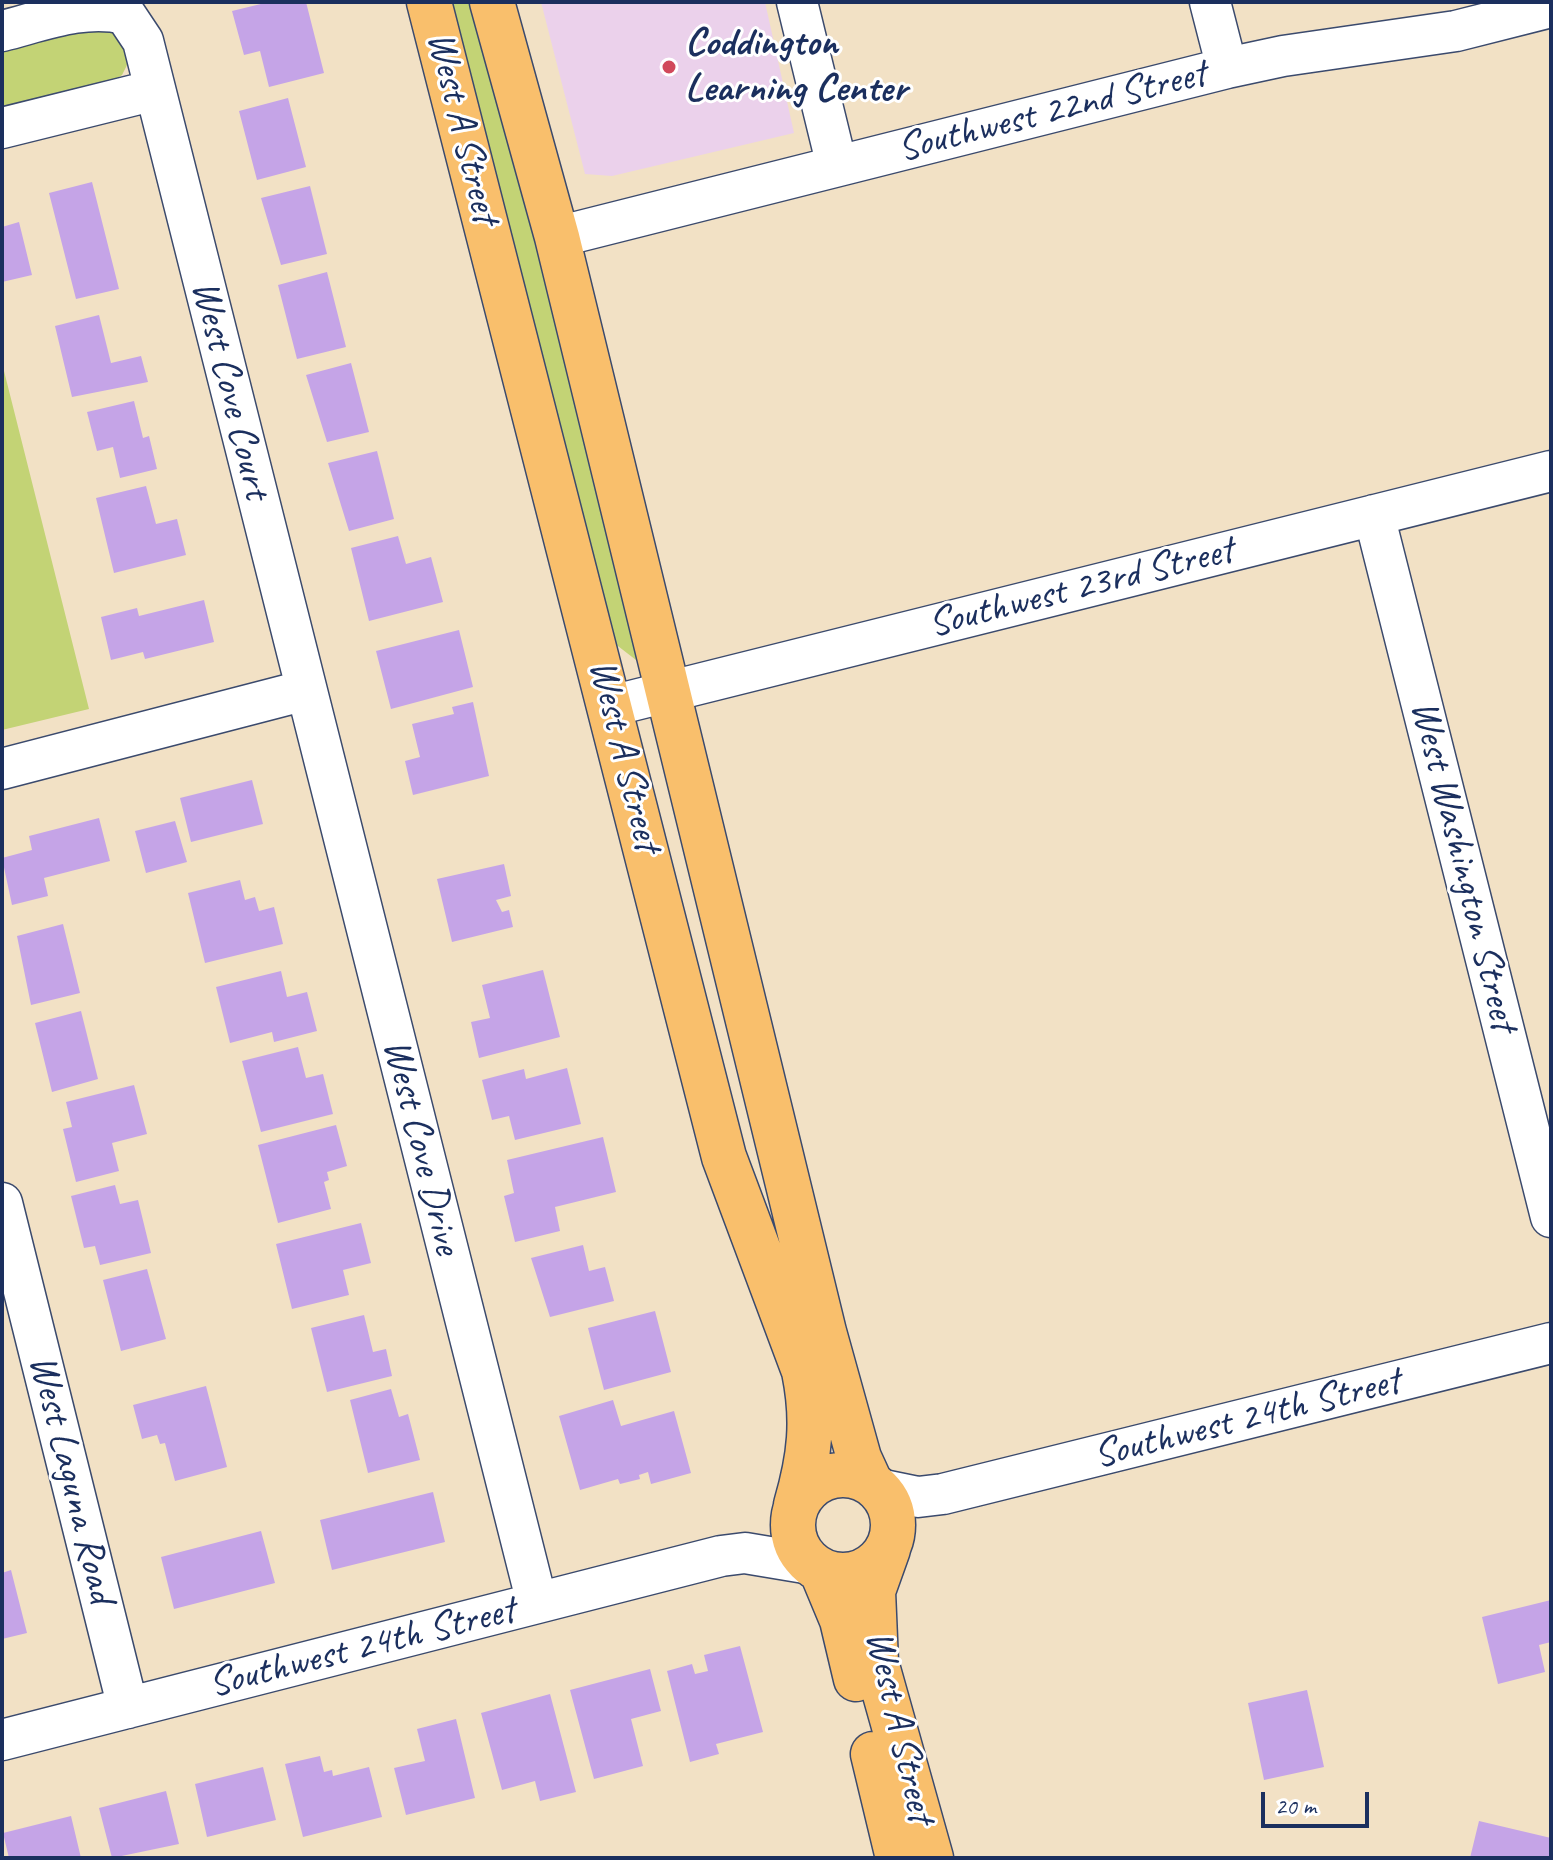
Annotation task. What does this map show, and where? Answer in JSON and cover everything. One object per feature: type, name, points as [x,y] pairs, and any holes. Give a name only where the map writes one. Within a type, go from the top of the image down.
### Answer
[{"type":"main road","name":"West A Street","points":[[429,2],[724,1157],[804,1371],[811,1406],[812,1434],[809,1461],[795,1508]]},
{"type":"main road","name":"West A Street","points":[[492,2],[557,237],[824,1332],[859,1458],[883,1512],[873,1591],[876,1662],[931,1858]]},
{"type":"main road","points":[[837,1474],[854,1476],[883,1512],[878,1562],[852,1575],[816,1568],[794,1540],[795,1508],[806,1490],[820,1480],[837,1474]]},
{"type":"main road","name":"West A Street","points":[[816,1568],[842,1620],[898,1858]]},
{"type":"street","points":[[797,2],[837,166]]},
{"type":"street","points":[[1210,2],[1227,68]]},
{"type":"street","name":"Southwest 22nd Street","points":[[557,237],[1227,68],[1283,56],[1456,31],[1551,7]]},
{"type":"street","name":"West Cove Court","points":[[2,31],[91,9],[125,14],[143,41],[306,690]]},
{"type":"street","points":[[2,128],[155,90]]},
{"type":"street","name":"Southwest 23rd Street","points":[[611,706],[1551,471]]},
{"type":"street","name":"West Washington Street","points":[[1374,515],[1551,1217]]},
{"type":"street","points":[[2,769],[306,690]]},
{"type":"street","name":"West Cove Drive","points":[[306,690],[537,1603]]},
{"type":"street","name":"West Laguna Road","points":[[2,1203],[128,1708]]},
{"type":"street","name":"Southwest 24th Street","points":[[883,1512],[920,1506],[943,1494],[1551,1343]]},
{"type":"street","name":"Southwest 24th Street","points":[[721,1556],[764,1535],[795,1508]]},
{"type":"street","name":"Southwest 24th Street","points":[[2,1740],[721,1556],[745,1553],[816,1568]]},
{"type":"shaded area","name":"Coddington Learning Center","points":[[541,2],[765,2],[794,133],[612,176],[585,174]]},
{"type":"green space","points":[[444,2],[472,2],[537,216],[643,661],[636,660],[605,636]]},
{"type":"green space","points":[[94,25],[121,33],[129,61],[122,75],[111,82],[2,111],[2,49]]},
{"type":"green space","points":[[2,363],[89,709],[2,730]]},
{"type":"building","points":[[269,2],[306,2],[324,73],[269,87],[260,51],[244,55],[232,11]]},
{"type":"building","points":[[288,98],[306,167],[257,180],[239,111]]},
{"type":"building","points":[[92,182],[119,289],[76,299],[49,193]]},
{"type":"building","points":[[310,186],[327,254],[281,265],[261,198]]},
{"type":"building","points":[[19,222],[32,275],[2,282],[2,227]]},
{"type":"building","points":[[327,272],[346,347],[297,359],[278,285]]},
{"type":"building","points":[[99,315],[111,363],[141,356],[148,382],[72,397],[55,326]]},
{"type":"building","points":[[351,363],[369,432],[327,442],[306,375]]},
{"type":"building","points":[[134,401],[143,438],[149,436],[157,469],[120,478],[113,447],[97,451],[87,412]]},
{"type":"building","points":[[377,451],[394,519],[349,531],[328,463]]},
{"type":"building","points":[[146,486],[156,524],[177,519],[186,555],[114,573],[96,498]]},
{"type":"building","points":[[398,536],[406,564],[431,557],[443,602],[369,621],[351,548]]},
{"type":"building","points":[[204,600],[214,642],[145,659],[143,652],[111,660],[101,617],[137,608],[139,616]]},
{"type":"building","points":[[459,630],[473,687],[391,709],[376,651]]},
{"type":"building","points":[[473,702],[489,776],[413,795],[405,761],[420,757],[412,724],[454,714],[452,707]]},
{"type":"building","points":[[252,780],[263,824],[191,842],[180,798]]},
{"type":"building","points":[[99,818],[110,861],[44,878],[48,896],[12,905],[2,858],[32,850],[29,836]]},
{"type":"building","points":[[175,821],[187,862],[146,873],[135,831]]},
{"type":"building","points":[[504,864],[511,896],[496,900],[502,912],[509,910],[513,927],[452,942],[437,879]]},
{"type":"building","points":[[240,880],[245,900],[255,897],[259,911],[274,907],[283,944],[205,963],[188,893]]},
{"type":"building","points":[[63,924],[80,993],[31,1005],[17,936]]},
{"type":"building","points":[[543,970],[560,1037],[479,1058],[471,1022],[490,1018],[482,985]]},
{"type":"building","points":[[281,971],[287,997],[307,992],[317,1031],[274,1042],[272,1032],[230,1043],[216,987]]},
{"type":"building","points":[[81,1011],[98,1079],[52,1092],[35,1023]]},
{"type":"building","points":[[298,1047],[306,1078],[323,1074],[333,1114],[261,1132],[242,1061]]},
{"type":"building","points":[[567,1068],[581,1124],[515,1140],[509,1116],[492,1120],[482,1080],[524,1069],[526,1079]]},
{"type":"building","points":[[134,1085],[147,1134],[112,1143],[119,1171],[76,1182],[63,1129],[72,1127],[66,1102]]},
{"type":"building","points":[[336,1125],[347,1166],[327,1172],[329,1180],[324,1182],[331,1209],[278,1223],[258,1145]]},
{"type":"building","points":[[603,1137],[616,1192],[555,1207],[560,1231],[515,1242],[504,1196],[514,1193],[507,1160]]},
{"type":"building","points":[[115,1185],[120,1204],[138,1200],[151,1253],[100,1265],[95,1246],[84,1248],[71,1196]]},
{"type":"building","points":[[361,1223],[371,1263],[343,1270],[349,1295],[292,1309],[276,1244]]},
{"type":"building","points":[[583,1245],[589,1271],[605,1267],[614,1301],[550,1317],[531,1258]]},
{"type":"building","points":[[147,1269],[166,1339],[121,1351],[103,1280]]},
{"type":"building","points":[[655,1311],[671,1372],[604,1390],[588,1328]]},
{"type":"building","points":[[364,1315],[373,1352],[386,1349],[392,1376],[327,1392],[311,1328]]},
{"type":"building","points":[[206,1386],[227,1467],[175,1481],[165,1443],[160,1444],[157,1435],[142,1439],[133,1405]]},
{"type":"building","points":[[391,1389],[399,1417],[408,1414],[420,1460],[368,1473],[350,1400]]},
{"type":"building","points":[[613,1400],[621,1426],[674,1411],[691,1473],[651,1484],[648,1472],[639,1475],[640,1479],[620,1484],[618,1479],[580,1490],[559,1416]]},
{"type":"building","points":[[433,1492],[445,1542],[332,1570],[320,1520]]},
{"type":"building","points":[[261,1531],[275,1583],[174,1609],[161,1557]]},
{"type":"building","points":[[11,1570],[27,1633],[2,1639],[2,1573]]},
{"type":"building","points":[[1551,1600],[1551,1642],[1539,1645],[1545,1672],[1498,1684],[1482,1617]]},
{"type":"building","points":[[740,1646],[763,1732],[716,1744],[719,1754],[690,1762],[667,1671],[692,1664],[695,1674],[708,1671],[704,1655]]},
{"type":"building","points":[[650,1669],[661,1711],[631,1719],[643,1766],[594,1779],[570,1690]]},
{"type":"building","points":[[1307,1690],[1324,1767],[1264,1780],[1248,1703]]},
{"type":"building","points":[[550,1694],[576,1792],[540,1801],[535,1781],[502,1790],[481,1713]]},
{"type":"building","points":[[456,1719],[475,1798],[406,1815],[394,1768],[425,1761],[417,1729]]},
{"type":"building","points":[[320,1756],[324,1772],[332,1770],[333,1776],[369,1767],[382,1817],[303,1837],[285,1764]]},
{"type":"building","points":[[263,1767],[276,1820],[207,1837],[195,1784]]},
{"type":"building","points":[[166,1791],[179,1844],[112,1858],[99,1808]]},
{"type":"building","points":[[71,1816],[81,1858],[9,1858],[3,1833]]},
{"type":"building","points":[[1479,1821],[1551,1838],[1550,1858],[1470,1858]]},
{"type":"place","name":"Coddington Learning Center","points":[[669,67]]}]
